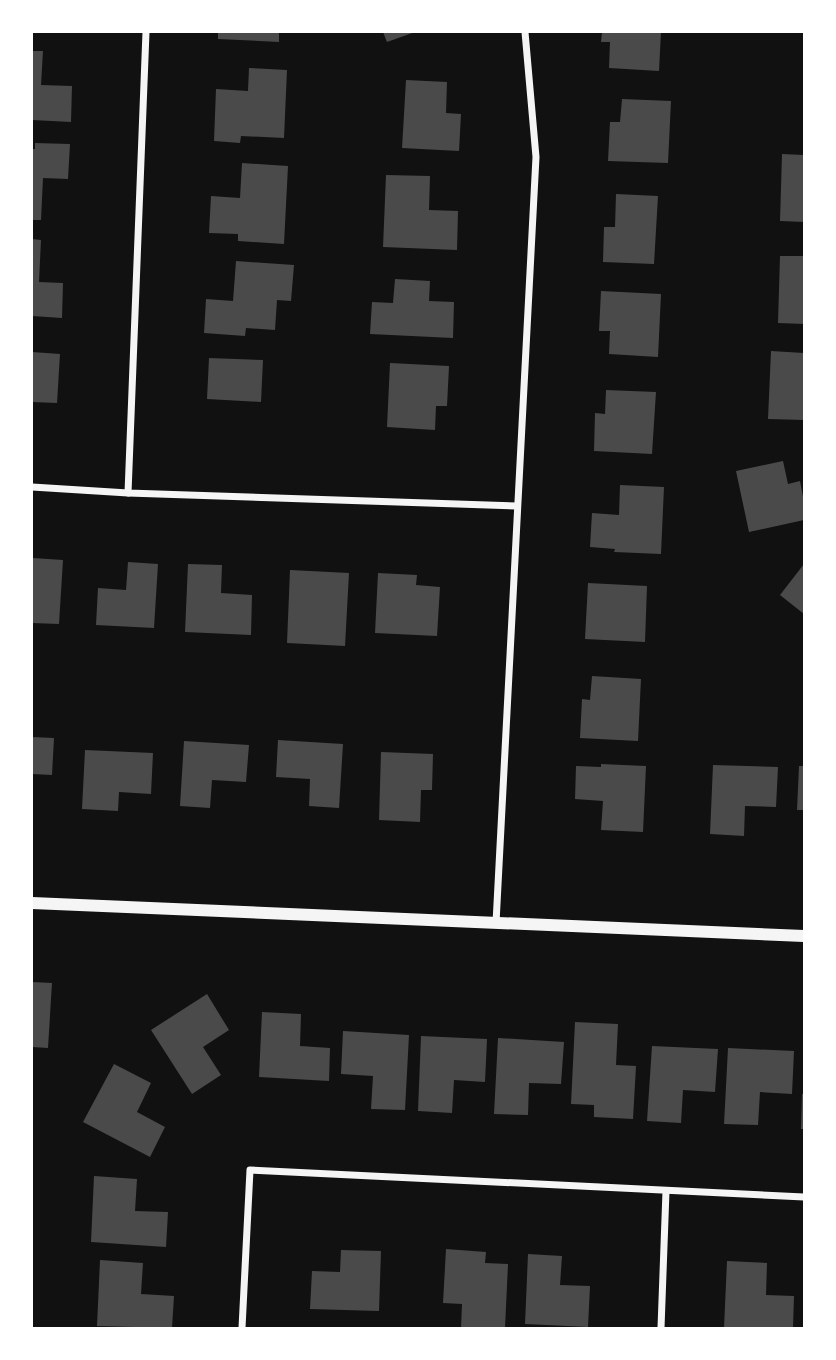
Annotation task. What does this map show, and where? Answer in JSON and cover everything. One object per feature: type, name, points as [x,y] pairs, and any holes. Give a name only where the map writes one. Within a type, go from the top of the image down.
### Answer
[{"type":"street","points":[[128,493],[146,32]]},
{"type":"street","points":[[496,924],[536,157],[525,32]]},
{"type":"street","points":[[32,487],[128,493],[517,506]]},
{"type":"street","points":[[32,902],[804,936]]},
{"type":"street","points":[[242,1328],[250,1170],[804,1197]]},
{"type":"street","points":[[661,1328],[666,1191]]},
{"type":"building","points":[[218,32],[279,32],[279,42],[218,39]]},
{"type":"building","points":[[383,32],[415,32],[387,42]]},
{"type":"building","points":[[602,32],[661,32],[659,71],[609,68],[610,42],[601,42]]},
{"type":"building","points":[[32,51],[43,51],[41,85],[72,86],[71,122],[32,120]]},
{"type":"building","points":[[249,68],[287,70],[284,138],[241,136],[240,143],[214,141],[216,89],[248,91]]},
{"type":"building","points":[[406,80],[447,82],[446,113],[461,114],[459,151],[402,148]]},
{"type":"building","points":[[622,99],[671,101],[668,163],[608,161],[610,122],[620,122]]},
{"type":"building","points":[[35,143],[70,144],[68,179],[43,178],[41,220],[32,220],[32,149],[35,149]]},
{"type":"building","points":[[782,154],[804,155],[804,222],[780,221]]},
{"type":"building","points":[[242,163],[288,166],[284,244],[238,241],[238,234],[209,233],[211,196],[240,198]]},
{"type":"building","points":[[386,175],[430,176],[429,210],[458,211],[457,250],[383,247]]},
{"type":"building","points":[[616,194],[658,196],[654,264],[603,262],[604,227],[615,227]]},
{"type":"building","points":[[32,239],[41,240],[39,282],[63,283],[62,318],[32,316]]},
{"type":"building","points":[[780,256],[804,256],[804,324],[778,323]]},
{"type":"building","points":[[236,261],[294,265],[291,301],[277,300],[275,330],[246,328],[245,336],[204,333],[206,299],[233,301]]},
{"type":"building","points":[[395,279],[430,281],[429,301],[454,302],[453,338],[370,334],[372,302],[393,303]]},
{"type":"building","points":[[601,291],[661,294],[658,357],[609,354],[610,331],[599,331]]},
{"type":"building","points":[[771,351],[804,353],[804,420],[768,419]]},
{"type":"building","points":[[32,352],[60,354],[57,403],[32,402]]},
{"type":"building","points":[[209,358],[263,360],[261,402],[207,399]]},
{"type":"building","points":[[390,363],[449,366],[447,406],[436,406],[435,430],[387,427]]},
{"type":"building","points":[[606,390],[656,392],[652,454],[594,451],[595,413],[605,414]]},
{"type":"building","points":[[783,461],[788,484],[800,481],[804,520],[749,532],[736,471]]},
{"type":"building","points":[[620,485],[664,487],[661,554],[614,552],[615,549],[590,547],[592,513],[619,515]]},
{"type":"building","points":[[33,558],[63,560],[59,624],[32,623]]},
{"type":"building","points":[[128,562],[158,564],[154,628],[96,625],[98,588],[126,590]]},
{"type":"building","points":[[188,564],[222,565],[221,593],[252,595],[251,635],[185,632]]},
{"type":"building","points":[[804,564],[804,614],[780,595]]},
{"type":"building","points":[[290,570],[349,573],[345,646],[287,643]]},
{"type":"building","points":[[378,573],[417,575],[416,585],[440,587],[437,636],[375,633]]},
{"type":"building","points":[[588,583],[647,586],[645,642],[585,639]]},
{"type":"building","points":[[592,676],[641,679],[638,741],[580,738],[582,699],[590,700]]},
{"type":"building","points":[[32,737],[54,738],[52,775],[32,774]]},
{"type":"building","points":[[278,740],[343,744],[339,808],[309,806],[310,779],[276,777]]},
{"type":"building","points":[[184,741],[249,745],[246,782],[212,780],[210,808],[180,806]]},
{"type":"building","points":[[85,750],[153,753],[151,794],[119,792],[118,811],[82,809]]},
{"type":"building","points":[[381,752],[433,754],[432,790],[421,790],[420,822],[379,820]]},
{"type":"building","points":[[601,764],[646,766],[643,832],[601,830],[603,801],[575,799],[576,766],[601,767]]},
{"type":"building","points":[[713,765],[778,767],[776,807],[745,806],[744,836],[710,834]]},
{"type":"building","points":[[799,766],[804,766],[804,810],[797,810]]},
{"type":"building","points":[[32,982],[52,983],[48,1048],[32,1047]]},
{"type":"building","points":[[207,994],[229,1030],[203,1047],[221,1075],[192,1094],[151,1030]]},
{"type":"building","points":[[262,1012],[301,1014],[300,1046],[330,1048],[329,1081],[259,1077]]},
{"type":"building","points":[[575,1022],[618,1024],[616,1065],[636,1066],[633,1119],[594,1117],[594,1105],[571,1104]]},
{"type":"building","points":[[343,1031],[409,1035],[405,1110],[371,1109],[373,1076],[341,1074]]},
{"type":"building","points":[[421,1036],[487,1039],[485,1082],[454,1080],[452,1113],[418,1111]]},
{"type":"building","points":[[498,1038],[564,1042],[561,1084],[529,1083],[528,1115],[494,1114]]},
{"type":"building","points":[[652,1046],[718,1049],[715,1092],[683,1090],[681,1123],[647,1121]]},
{"type":"building","points":[[728,1048],[794,1051],[792,1094],[760,1092],[758,1125],[724,1124]]},
{"type":"building","points":[[114,1064],[151,1083],[137,1112],[165,1127],[150,1157],[83,1122]]},
{"type":"building","points":[[804,1094],[804,1129],[801,1129]]},
{"type":"building","points":[[94,1176],[137,1179],[135,1211],[168,1212],[166,1247],[91,1242]]},
{"type":"building","points":[[446,1249],[486,1252],[485,1263],[508,1264],[505,1328],[461,1328],[462,1304],[443,1303]]},
{"type":"building","points":[[341,1250],[381,1251],[379,1311],[310,1309],[312,1271],[340,1272]]},
{"type":"building","points":[[528,1254],[562,1256],[560,1285],[590,1286],[588,1327],[525,1324]]},
{"type":"building","points":[[100,1260],[143,1263],[141,1294],[174,1296],[172,1328],[97,1326]]},
{"type":"building","points":[[727,1261],[767,1263],[766,1295],[794,1296],[793,1328],[724,1328]]}]
